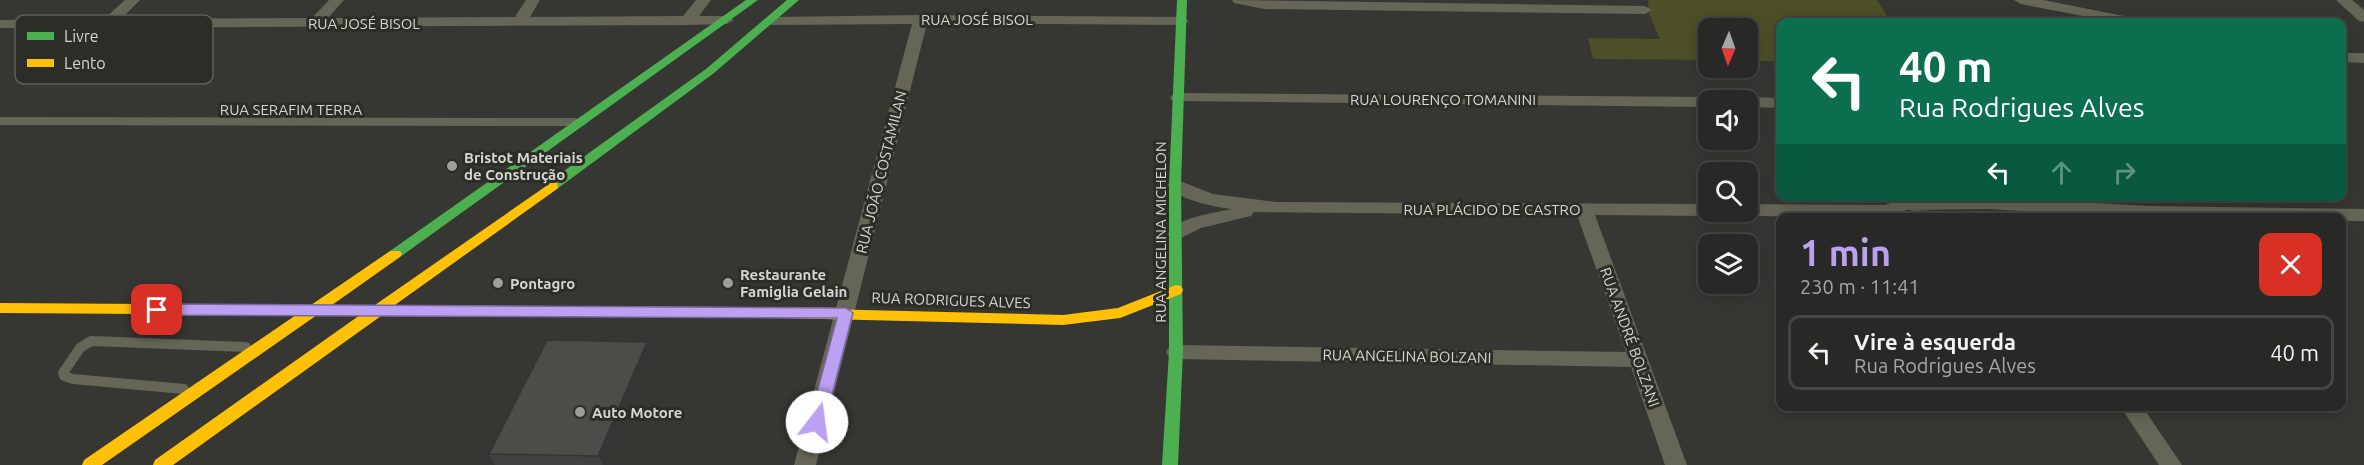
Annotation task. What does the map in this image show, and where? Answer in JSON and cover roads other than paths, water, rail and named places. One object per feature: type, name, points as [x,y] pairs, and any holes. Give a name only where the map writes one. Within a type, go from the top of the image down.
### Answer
[{"type":"main road","points":[[90,465],[314,311],[727,21],[753,0]]},
{"type":"main road","points":[[161,465],[644,120],[772,21],[795,0]]},
{"type":"main road","name":"RUA ANGELINA MICHELON","points":[[1170,465],[1176,352],[1175,185],[1182,0]]},
{"type":"main road","name":"RUA RODRIGUES ALVES","points":[[0,308],[846,313],[1063,320],[1120,313],[1176,290]]},
{"type":"street","points":[[117,15],[133,0]]},
{"type":"street","points":[[315,23],[337,0]]},
{"type":"street","points":[[519,22],[533,0]]},
{"type":"street","points":[[687,21],[704,0]]},
{"type":"street","points":[[1239,0],[1264,5],[1645,10]]},
{"type":"street","points":[[2021,0],[2113,18]]},
{"type":"street","points":[[2343,0],[2364,18]]},
{"type":"street","name":"RUA JOSÉ BISOL","points":[[772,21],[921,19],[1182,21]]},
{"type":"street","name":"RUA JOÃO COSTAMILAN","points":[[805,465],[921,19]]},
{"type":"street","name":"RUA JOSÉ BISOL","points":[[213,23],[727,21]]},
{"type":"street","name":"RUA JOSÉ BISOL","points":[[0,24],[15,24]]},
{"type":"street","points":[[2346,58],[2364,58]]},
{"type":"street","name":"RUA LOURENÇO TOMANINI","points":[[1178,98],[1698,102]]},
{"type":"street","points":[[1758,102],[1776,103]]},
{"type":"street","name":"RUA PLÁCIDO DE CASTRO","points":[[1175,185],[1189,193],[1217,202],[1276,208],[1698,210]]},
{"type":"street","points":[[1886,211],[1905,204],[1966,201]]},
{"type":"street","points":[[1988,201],[2006,213]]},
{"type":"street","points":[[2000,201],[2148,212],[2220,213]]},
{"type":"street","name":"RUA PLÁCIDO DE CASTRO","points":[[1177,234],[1196,223],[1223,215],[1276,208]]},
{"type":"street","name":"RUA ANDRÉ BOLZANI","points":[[1584,209],[1676,465]]},
{"type":"street","points":[[1758,210],[1897,213]]},
{"type":"street","points":[[2142,213],[2148,212]]},
{"type":"street","points":[[2346,215],[2364,215]]},
{"type":"street","name":"RUA ANGELINA BOLZANI","points":[[1176,352],[1638,360]]},
{"type":"street","points":[[2133,411],[2171,465]]},
{"type":"lane","name":"RUA SERAFIM TERRA","points":[[0,122],[583,122]]},
{"type":"lane","points":[[198,391],[73,379],[64,376],[63,373],[80,348],[91,342],[261,348]]},
{"type":"place","name":"Bristot Materiais de Construção","points":[[452,166]]},
{"type":"place","name":"Pontagro","points":[[498,283]]},
{"type":"place","name":"Restaurante Famiglia Gelain","points":[[728,283]]},
{"type":"place","name":"Auto Motore","points":[[580,412]]}]
